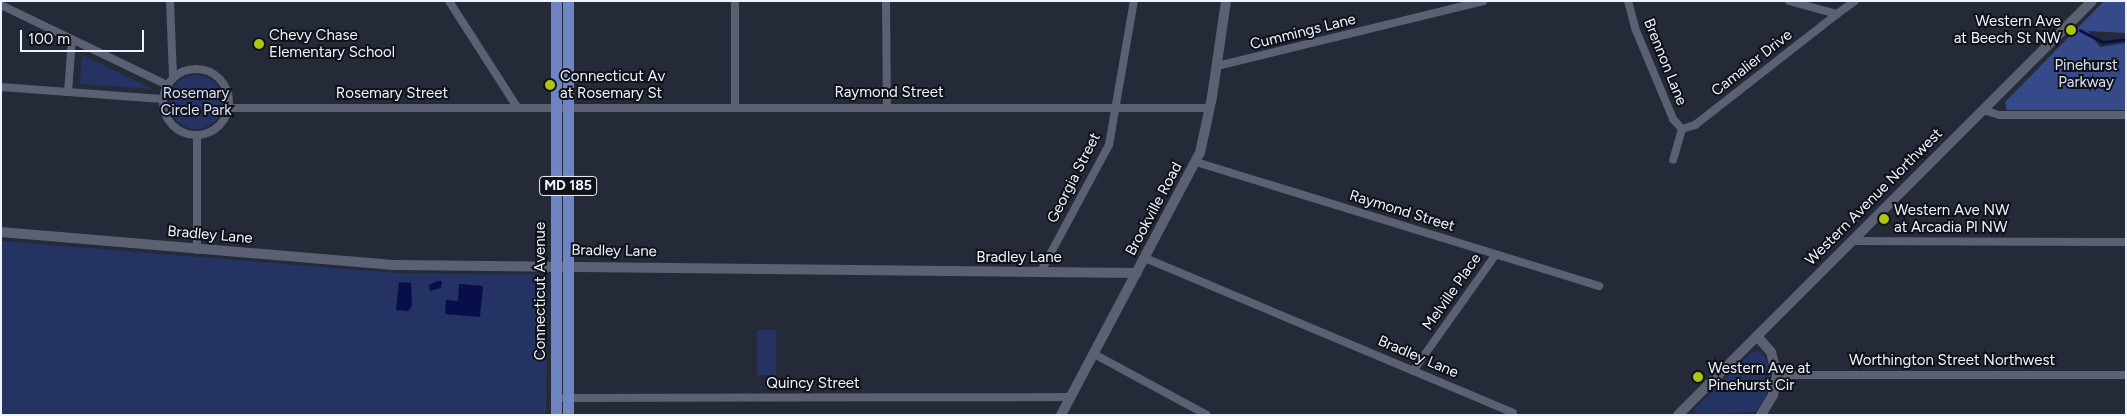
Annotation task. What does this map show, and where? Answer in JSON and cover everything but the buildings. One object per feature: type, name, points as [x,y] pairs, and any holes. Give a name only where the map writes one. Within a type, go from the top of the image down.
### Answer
[{"type":"main road","name":"Connecticut Avenue","points":[[556,1],[556,415]]},
{"type":"main road","name":"Connecticut Avenue","points":[[568,1],[568,415]]},
{"type":"street","points":[[170,1],[173,78]]},
{"type":"street","points":[[449,1],[517,107]]},
{"type":"street","points":[[735,1],[735,107]]},
{"type":"street","points":[[886,1],[887,107]]},
{"type":"street","name":"Georgia Street","points":[[1040,273],[1109,145],[1134,1]]},
{"type":"street","name":"Brookville Road","points":[[1061,415],[1196,162],[1210,108],[1226,1]]},
{"type":"street","name":"Cummings Lane","points":[[1217,66],[1483,1]]},
{"type":"street","name":"Brennon Lane","points":[[1628,1],[1635,28],[1673,119],[1682,129],[1673,160]]},
{"type":"street","points":[[1789,1],[1837,14],[1854,1]]},
{"type":"street","name":"Western Avenue Northwest","points":[[1679,414],[2092,1]]},
{"type":"street","points":[[1,5],[167,85]]},
{"type":"street","name":"Camalier Drive","points":[[1682,129],[1695,125],[1837,14]]},
{"type":"street","points":[[68,92],[72,39]]},
{"type":"street","points":[[192,69],[212,73],[226,88],[228,108],[217,127],[197,135],[176,128],[168,120],[162,99],[167,85],[173,78],[192,69]]},
{"type":"street","points":[[1,87],[162,99]]},
{"type":"street","points":[[556,107],[568,107]]},
{"type":"street","name":"Rosemary Street","points":[[228,108],[556,107]]},
{"type":"street","name":"Raymond Street","points":[[568,107],[1210,108]]},
{"type":"street","points":[[1983,110],[1999,115],[2126,115]]},
{"type":"street","points":[[197,135],[197,250]]},
{"type":"street","name":"Raymond Street","points":[[1196,162],[1600,286]]},
{"type":"street","name":"Bradley Lane","points":[[1,232],[197,250],[397,264],[1137,273]]},
{"type":"street","points":[[1852,241],[2126,242]]},
{"type":"street","name":"Melville Place","points":[[1413,371],[1496,254]]},
{"type":"street","name":"Bradley Lane","points":[[1145,258],[1513,413]]},
{"type":"street","points":[[1757,336],[1772,355],[1777,375],[1773,395],[1761,415]]},
{"type":"street","points":[[1094,354],[1207,415]]},
{"type":"street","name":"Worthington Street Northwest","points":[[1777,375],[2126,375]]},
{"type":"street","name":"Quincy Street","points":[[556,398],[1070,398]]},
{"type":"green space","name":"Pinehurst Parkway","points":[[2104,1],[2126,1],[2126,33],[2088,31],[2100,47],[2126,43],[2126,110],[2007,110],[2005,102]]},
{"type":"green space","points":[[82,55],[153,89],[80,84]]},
{"type":"green space","name":"Rosemary Circle Park","points":[[196,75],[206,77],[215,83],[221,92],[223,102],[221,112],[215,121],[206,127],[196,129],[186,127],[177,121],[171,112],[169,102],[171,92],[177,83],[186,77]]},
{"type":"green space","points":[[1,241],[397,273],[547,275],[546,415],[1,415]]},
{"type":"green space","points":[[757,330],[776,330],[776,375],[757,375]]},
{"type":"green space","points":[[1760,351],[1769,362],[1770,381],[1765,399],[1755,412],[1694,415],[1696,407],[1752,352]]},
{"type":"shaded area","points":[[442,281],[441,288],[430,291],[429,285]]},
{"type":"shaded area","points":[[399,282],[411,283],[412,306],[408,311],[396,310]]},
{"type":"shaded area","points":[[459,284],[483,286],[480,317],[445,314],[446,300],[458,301]]},
{"type":"waterway","points":[[2080,30],[2103,42],[2126,39]]},
{"type":"place","name":"Western Ave at Beech St NW","points":[[2071,30]]},
{"type":"place","name":"Chevy Chase Elementary School","points":[[259,44]]},
{"type":"place","name":"Connecticut Av at Rosemary St","points":[[550,85]]},
{"type":"place","name":"Western Ave NW at Arcadia Pl NW","points":[[1884,219]]},
{"type":"place","name":"Western Ave at Pinehurst Cir","points":[[1698,377]]}]
